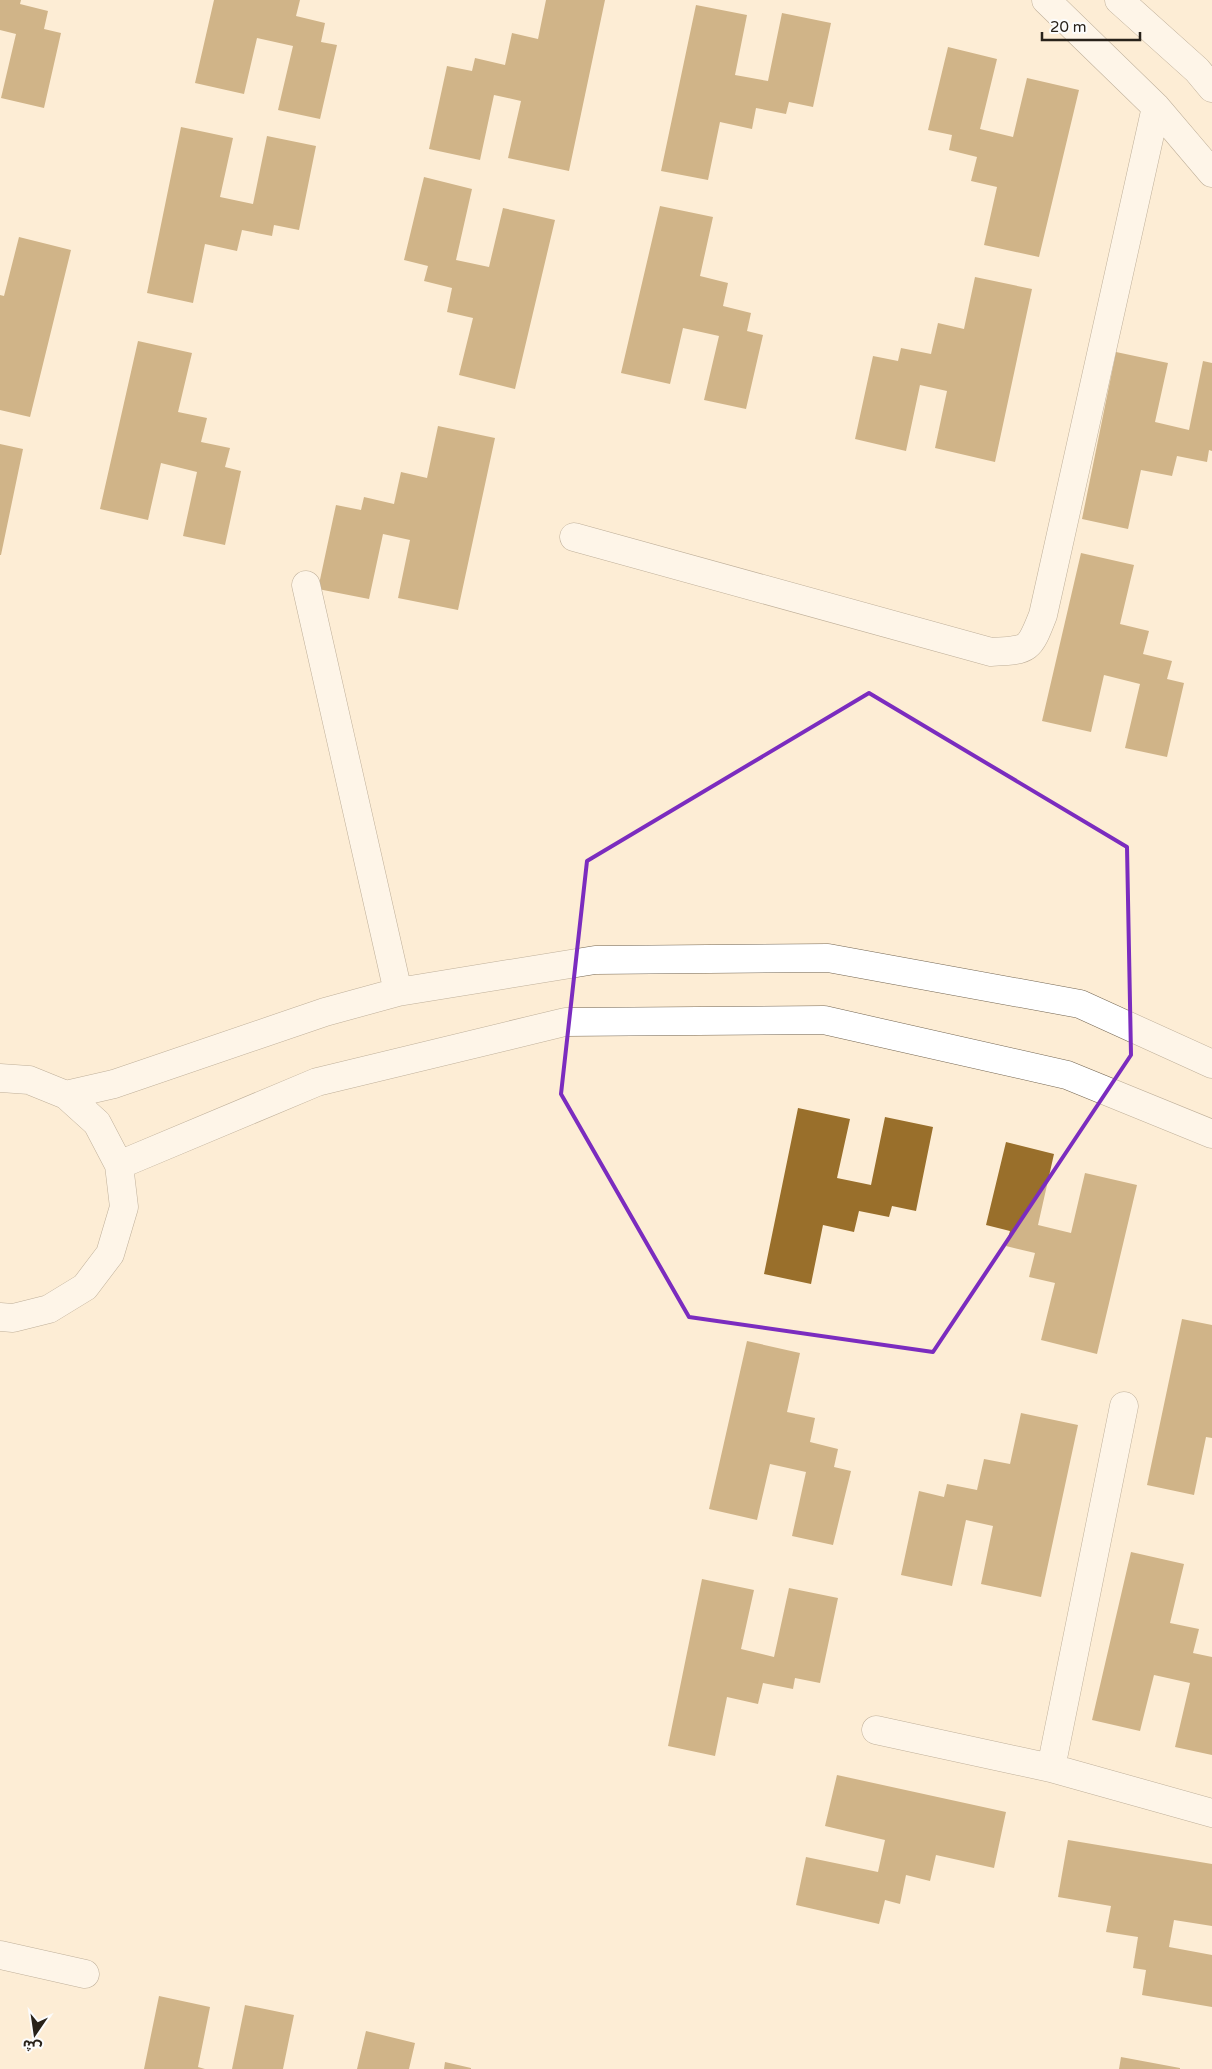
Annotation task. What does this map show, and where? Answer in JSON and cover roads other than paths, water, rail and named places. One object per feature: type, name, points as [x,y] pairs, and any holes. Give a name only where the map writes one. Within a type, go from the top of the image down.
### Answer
[{"type":"street","points":[[1046,0],[1156,107],[1212,173]]},
{"type":"street","points":[[1119,0],[1197,70],[1212,88]]},
{"type":"street","points":[[574,537],[991,652],[1020,650],[1033,641],[1043,615],[1156,107]]},
{"type":"street","points":[[306,585],[398,992]]},
{"type":"street","points":[[66,1095],[114,1084],[326,1012],[398,992],[595,960],[828,958],[1080,1004],[1212,1064]]},
{"type":"street","points":[[119,1165],[317,1082],[565,1022],[824,1020],[1067,1075],[1212,1134]]},
{"type":"street","points":[[0,1078],[29,1080],[66,1095],[97,1123],[119,1165],[124,1207],[110,1254],[85,1287],[49,1310],[13,1318],[0,1317]]},
{"type":"street","points":[[1051,1768],[1124,1406]]},
{"type":"street","points":[[876,1730],[1051,1768],[1212,1813]]},
{"type":"street","points":[[0,1955],[85,1974]]}]
